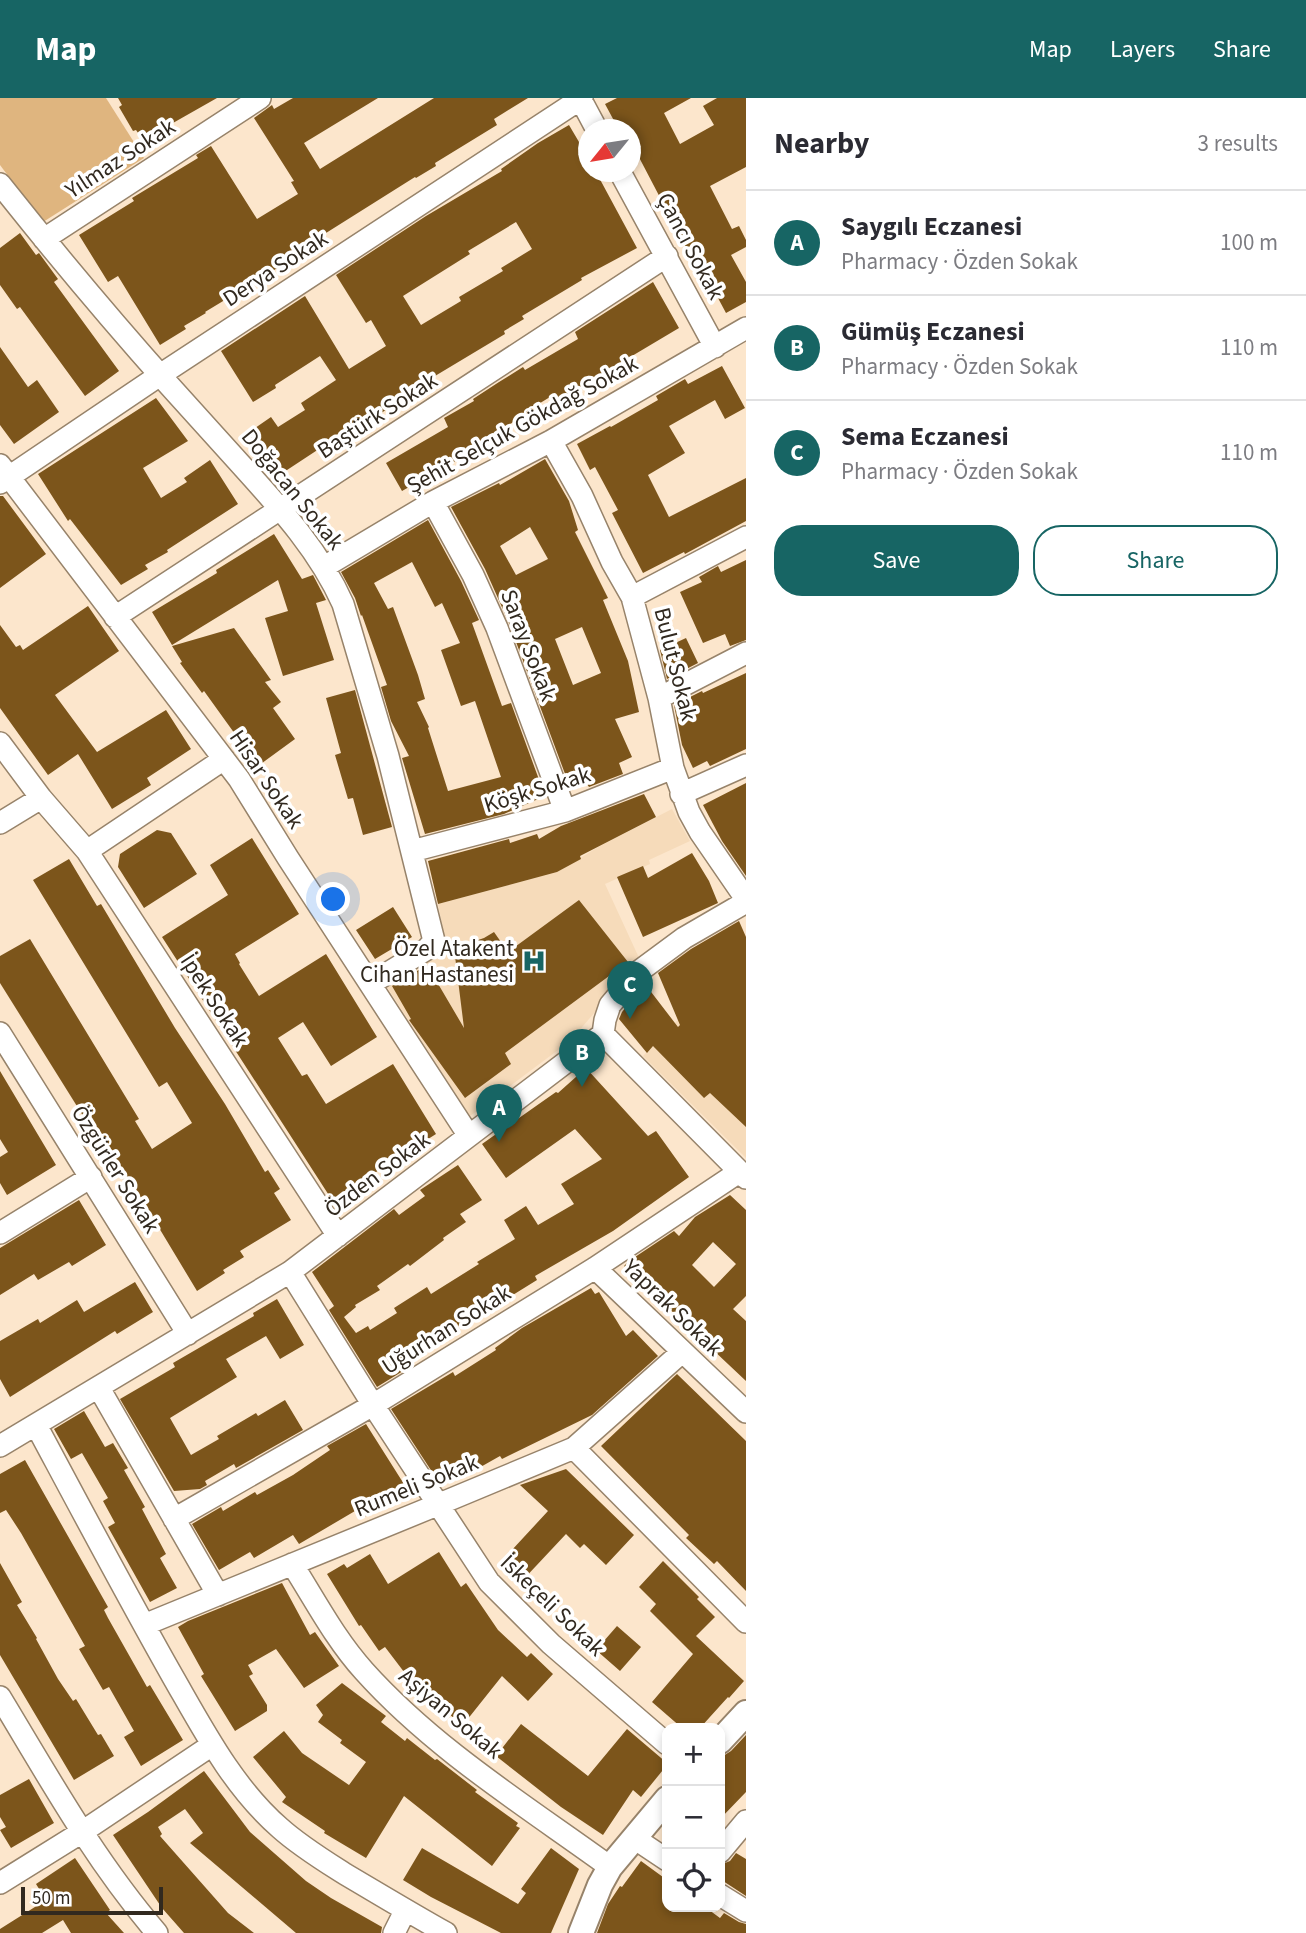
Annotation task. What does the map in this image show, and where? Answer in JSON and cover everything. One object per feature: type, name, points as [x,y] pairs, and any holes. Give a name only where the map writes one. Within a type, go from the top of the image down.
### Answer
[{"type":"street","name":"Yılmaz Sokak","points":[[44,239],[260,98]]},
{"type":"street","points":[[581,98],[592,119]]},
{"type":"street","name":"Derya Sokak","points":[[3,475],[581,98]]},
{"type":"street","name":"Çancı Sokak","points":[[626,182],[715,347]]},
{"type":"street","name":"Doğacan Sokak","points":[[0,184],[160,375],[282,509],[335,586],[346,613],[388,756],[434,941],[428,949],[370,984]]},
{"type":"street","name":"Baştürk Sokak","points":[[115,618],[667,256]]},
{"type":"street","name":"Şehit Selçuk Gökdağ Sokak","points":[[324,567],[433,502],[551,440],[746,328]]},
{"type":"street","name":"Bulut Sokak","points":[[551,440],[632,597],[681,794],[700,832],[746,900]]},
{"type":"street","name":"Hisar Sokak","points":[[3,475],[224,759],[469,1136]]},
{"type":"street","name":"Saray Sokak","points":[[433,502],[473,575],[497,628],[565,811]]},
{"type":"street","points":[[632,597],[746,537]]},
{"type":"street","points":[[659,698],[746,653]]},
{"type":"street","name":"İpek Sokak","points":[[0,743],[41,798],[87,850],[338,1236]]},
{"type":"street","points":[[87,850],[224,759]]},
{"type":"street","points":[[681,794],[746,765]]},
{"type":"street","name":"Köşk Sokak","points":[[412,851],[565,811],[673,768]]},
{"type":"street","points":[[0,823],[41,798]]},
{"type":"street","points":[[743,1175],[603,1034],[610,1005],[638,972],[684,938],[746,900]]},
{"type":"street","name":"Özgürler Sokak","points":[[0,1033],[188,1334]]},
{"type":"street","name":"Özden Sokak","points":[[0,1446],[290,1272],[603,1034]]},
{"type":"street","name":"Uğurhan Sokak","points":[[174,1519],[373,1405],[743,1175]]},
{"type":"street","points":[[0,1233],[91,1177]]},
{"type":"street","name":"Yaprak Sokak","points":[[595,1268],[746,1412]]},
{"type":"street","name":"İskeçeli Sokak","points":[[290,1272],[477,1566],[510,1604],[551,1644],[662,1740]]},
{"type":"street","name":"Rumeli Sokak","points":[[144,1625],[437,1506],[574,1447],[682,1352]]},
{"type":"street","points":[[99,1388],[218,1595]]},
{"type":"street","points":[[36,1425],[212,1745],[254,1803],[304,1848],[446,1933]]},
{"type":"street","points":[[574,1447],[746,1622]]},
{"type":"street","name":"Aşiyan Sokak","points":[[292,1564],[344,1646],[391,1699],[458,1757],[610,1867]]},
{"type":"street","points":[[0,1697],[82,1832],[157,1933]]},
{"type":"street","points":[[725,1736],[746,1713]]},
{"type":"street","points":[[0,1883],[212,1745]]},
{"type":"street","points":[[581,1933],[610,1867],[662,1805]]},
{"type":"street","points":[[723,1849],[746,1821]]},
{"type":"street","points":[[634,1838],[662,1857]]},
{"type":"street","points":[[725,1898],[746,1911]]},
{"type":"street","points":[[394,1933],[405,1910]]},
{"type":"shaded area","points":[[0,98],[106,98],[144,158],[43,222],[0,165]]},
{"type":"shaded area","name":"Özel Atakent Cihan Hastanesi","points":[[672,809],[690,841],[649,860],[650,864],[605,884],[640,960],[570,1041],[470,1116],[387,987],[443,952],[446,944],[438,904],[557,872],[600,846]]},
{"type":"shaded area","points":[[746,968],[746,1158],[643,1056],[698,999]]},
{"type":"building","points":[[118,98],[217,98],[143,140],[136,130],[133,131],[119,107],[122,105]]},
{"type":"building","points":[[293,98],[378,98],[304,143],[320,169],[434,98],[528,98],[494,119],[497,125],[435,163],[436,166],[299,250],[301,254],[237,289],[238,292],[184,326],[186,329],[160,345],[118,276],[108,282],[79,235],[134,201],[132,198],[198,158],[196,155],[211,146],[257,219],[298,194],[291,182],[294,181],[254,118],[272,105],[274,109]]},
{"type":"building","points":[[617,98],[691,98],[664,113],[680,144],[714,125],[703,106],[717,98],[746,98],[746,167],[710,186],[732,229],[739,226],[746,240],[746,247],[731,255],[746,282],[746,302],[726,313],[703,270],[699,272],[641,161],[641,119],[613,119],[605,104]]},
{"type":"building","points":[[569,125],[578,140],[578,182],[601,182],[637,248],[581,278],[582,280],[522,316],[524,319],[504,331],[505,334],[400,397],[402,400],[365,423],[363,420],[284,472],[277,462],[273,464],[261,443],[256,446],[248,433],[271,417],[278,427],[305,410],[301,403],[336,380],[320,356],[253,402],[221,351],[305,296],[349,369],[386,346],[371,320],[366,323],[336,275],[426,216],[502,171],[501,169]],"holes":[[[516,222],[532,249],[501,268],[503,271],[459,297],[461,301],[421,325],[403,296]]]},
{"type":"building","points":[[20,233],[58,279],[54,282],[119,371],[85,396],[20,307],[17,309],[0,285],[0,248]]},
{"type":"building","points":[[653,282],[679,328],[553,403],[550,397],[489,437],[491,441],[402,491],[386,463],[448,427],[444,418],[474,401],[473,399],[499,382],[578,339],[575,332]]},
{"type":"building","points":[[0,347],[28,387],[37,380],[59,412],[14,444],[0,425]]},
{"type":"building","points":[[722,366],[745,408],[725,419],[715,400],[669,426],[685,453],[648,475],[669,517],[746,478],[746,521],[643,573],[612,513],[618,510],[595,467],[590,470],[577,444],[658,400],[656,396],[685,379],[688,384]]},
{"type":"building","points":[[156,398],[188,441],[143,468],[161,498],[187,482],[184,478],[210,460],[238,504],[145,565],[148,569],[121,585],[70,519],[68,521],[38,474]]},
{"type":"building","points":[[545,459],[569,501],[578,530],[575,532],[608,598],[603,600],[628,661],[639,712],[615,719],[632,757],[619,763],[623,774],[589,787],[587,784],[571,790],[509,623],[485,569],[451,507],[499,483],[500,485]],"holes":[[[530,527],[548,559],[516,575],[500,546]],[[582,627],[601,673],[573,685],[555,639]]]},
{"type":"building","points":[[0,496],[3,496],[46,554],[0,588]]},
{"type":"building","points":[[428,520],[479,620],[472,623],[502,706],[511,703],[545,796],[504,814],[425,834],[402,758],[409,756],[391,721],[381,687],[387,685],[362,615],[341,572]],"holes":[[[412,562],[435,607],[442,603],[460,643],[441,650],[461,706],[475,701],[501,777],[448,791],[429,727],[417,702],[425,699],[418,675],[393,607],[388,609],[374,583]]]},
{"type":"building","points":[[274,534],[302,579],[313,575],[326,600],[316,603],[334,660],[283,676],[265,618],[288,611],[278,580],[172,645],[152,612],[217,573],[216,570]]},
{"type":"building","points":[[746,560],[746,640],[730,646],[725,634],[703,643],[680,592],[702,582],[699,577],[718,566],[721,572]]},
{"type":"building","points":[[88,606],[119,651],[55,695],[97,752],[166,710],[191,749],[147,778],[151,785],[112,809],[78,754],[48,775],[0,708],[0,625],[16,647],[20,645],[23,650]]},
{"type":"building","points":[[234,628],[271,680],[265,682],[281,702],[273,708],[295,739],[258,766],[204,691],[202,693],[180,663],[182,662],[172,646]]},
{"type":"building","points":[[686,638],[698,663],[667,679],[660,650]]},
{"type":"building","points":[[746,673],[746,749],[710,766],[707,761],[693,768],[682,745],[674,705]]},
{"type":"building","points":[[355,690],[392,827],[363,835],[353,798],[348,799],[335,755],[341,753],[326,698]]},
{"type":"building","points":[[746,783],[746,876],[722,841],[703,805]]},
{"type":"building","points":[[644,794],[656,817],[580,856],[581,859],[557,872],[438,904],[428,861],[509,839],[510,843],[537,834],[539,839],[561,826]]},
{"type":"building","points":[[157,830],[171,833],[197,874],[144,908],[118,867],[120,854]]},
{"type":"building","points":[[252,838],[299,914],[235,954],[259,996],[326,954],[377,1037],[331,1066],[303,1022],[278,1038],[302,1076],[307,1074],[326,1104],[393,1064],[436,1134],[332,1200],[162,937],[228,895],[210,865]]},
{"type":"building","points":[[692,853],[709,881],[718,903],[643,937],[617,877],[643,866],[648,878]]},
{"type":"building","points":[[69,859],[97,906],[101,904],[265,1172],[268,1170],[280,1189],[274,1193],[291,1220],[240,1251],[244,1257],[197,1291],[135,1188],[130,1191],[102,1141],[100,1143],[0,983],[0,956],[30,939],[139,1119],[135,1121],[152,1149],[192,1123],[167,1082],[159,1087],[33,880]]},
{"type":"building","points":[[579,900],[628,962],[505,1053],[511,1064],[465,1098],[409,1020],[411,1019],[392,986],[427,965],[464,1028],[454,948],[494,932],[508,952]]},
{"type":"building","points":[[393,907],[412,937],[375,959],[356,930]]},
{"type":"building","points":[[739,921],[746,937],[746,1127],[710,1093],[704,1098],[653,1046],[647,1053],[619,1019],[645,984],[678,1027],[680,1025],[658,973],[691,949]]},
{"type":"building","points":[[586,1068],[648,1136],[656,1131],[689,1177],[613,1231],[535,1276],[537,1280],[460,1328],[456,1322],[414,1349],[418,1355],[401,1367],[403,1371],[377,1387],[329,1310],[334,1306],[312,1272],[394,1209],[399,1215],[425,1196],[420,1190],[458,1165],[482,1200],[460,1214],[466,1222],[410,1266],[408,1264],[377,1286],[380,1290],[355,1305],[344,1317],[356,1333],[368,1326],[370,1330],[397,1313],[394,1308],[427,1287],[431,1294],[515,1239],[504,1220],[526,1206],[538,1225],[574,1204],[561,1184],[602,1159],[575,1129],[506,1178],[482,1144],[558,1093]]},
{"type":"building","points":[[0,1071],[56,1165],[7,1195],[0,1183],[0,1157],[8,1152],[0,1139]]},
{"type":"building","points":[[730,1195],[746,1210],[746,1296],[733,1309],[746,1321],[746,1381],[624,1266],[674,1231],[679,1236],[695,1217]],"holes":[[[713,1242],[736,1264],[714,1287],[692,1265]]]},
{"type":"building","points":[[79,1200],[106,1245],[72,1266],[69,1262],[38,1280],[34,1274],[0,1295],[0,1248]]},
{"type":"building","points":[[135,1282],[153,1312],[117,1334],[115,1331],[10,1397],[0,1379],[0,1341],[38,1319],[40,1323],[77,1300],[84,1312]]},
{"type":"building","points":[[591,1288],[595,1294],[599,1292],[626,1336],[633,1330],[658,1356],[592,1415],[502,1459],[500,1456],[477,1469],[474,1464],[440,1484],[391,1409],[453,1372],[455,1376],[496,1350],[495,1348],[522,1328]]},
{"type":"building","points":[[277,1299],[304,1345],[280,1359],[266,1336],[226,1359],[237,1377],[170,1418],[191,1455],[256,1413],[258,1416],[285,1400],[303,1430],[236,1468],[234,1464],[205,1481],[207,1485],[200,1489],[174,1491],[120,1399],[175,1367],[173,1363],[254,1316],[253,1313]]},
{"type":"building","points":[[677,1374],[746,1441],[746,1591],[717,1561],[714,1564],[686,1538],[689,1535],[601,1446]]},
{"type":"building","points":[[84,1411],[105,1447],[113,1443],[128,1468],[124,1470],[145,1507],[142,1509],[166,1554],[160,1558],[177,1588],[150,1602],[108,1527],[115,1523],[103,1501],[108,1498],[82,1453],[71,1459],[54,1429]]},
{"type":"building","points":[[366,1424],[409,1492],[360,1519],[355,1511],[299,1544],[293,1535],[254,1558],[250,1552],[219,1570],[192,1524],[221,1507],[223,1511],[255,1492],[257,1495],[293,1475],[330,1450],[327,1446]]},
{"type":"building","points":[[25,1460],[108,1607],[104,1610],[108,1618],[147,1687],[150,1685],[183,1740],[141,1766],[124,1737],[134,1731],[109,1687],[103,1690],[79,1649],[85,1646],[21,1533],[6,1510],[0,1513],[0,1474]]},
{"type":"building","points":[[566,1469],[634,1535],[606,1565],[584,1544],[580,1548],[566,1534],[521,1582],[500,1563],[548,1511],[520,1485]]},
{"type":"building","points":[[439,1552],[461,1587],[466,1583],[498,1630],[527,1657],[531,1653],[553,1674],[528,1701],[502,1676],[463,1725],[417,1689],[385,1647],[379,1651],[361,1625],[359,1626],[327,1574],[344,1564],[347,1568],[370,1554],[388,1584]]},
{"type":"building","points":[[663,1561],[715,1617],[696,1636],[744,1681],[705,1723],[676,1723],[652,1702],[693,1654],[650,1611],[656,1604],[639,1587]]},
{"type":"building","points":[[0,1563],[22,1602],[17,1605],[58,1679],[73,1701],[76,1699],[114,1756],[74,1780],[0,1655]]},
{"type":"building","points":[[282,1583],[310,1635],[315,1632],[339,1666],[304,1688],[276,1649],[248,1665],[253,1674],[249,1676],[267,1705],[267,1711],[235,1731],[201,1676],[204,1674],[178,1627]]},
{"type":"building","points":[[617,1626],[641,1647],[620,1671],[596,1650]]},
{"type":"building","points":[[342,1683],[386,1716],[381,1722],[405,1741],[407,1738],[437,1759],[477,1790],[475,1792],[518,1823],[516,1826],[520,1828],[492,1866],[404,1796],[366,1858],[324,1833],[325,1831],[282,1802],[286,1797],[253,1757],[284,1731],[302,1753],[349,1785],[366,1762],[318,1722],[323,1715],[316,1705]]},
{"type":"building","points":[[521,1724],[588,1776],[627,1729],[662,1759],[662,1771],[641,1797],[633,1790],[603,1835],[561,1807],[496,1756]]},
{"type":"building","points":[[746,1735],[746,1792],[725,1814],[725,1755]]},
{"type":"building","points":[[204,1771],[250,1832],[306,1881],[382,1927],[381,1933],[296,1933],[190,1843],[203,1833],[185,1809],[158,1827],[162,1834],[160,1836],[228,1913],[254,1933],[184,1933],[162,1908],[113,1835]]},
{"type":"building","points":[[29,1779],[54,1823],[11,1848],[0,1830],[6,1827],[0,1817],[0,1795]]},
{"type":"building","points":[[422,1848],[518,1904],[526,1893],[521,1889],[551,1848],[579,1869],[551,1933],[501,1933],[403,1880]]},
{"type":"building","points":[[736,1853],[746,1859],[746,1896],[725,1882],[725,1863]]},
{"type":"building","points":[[75,1858],[110,1910],[106,1913],[124,1933],[71,1933],[63,1920],[42,1933],[0,1933],[0,1929],[46,1900],[36,1884]]},
{"type":"building","points":[[641,1861],[662,1876],[662,1912],[712,1912],[720,1918],[724,1913],[746,1924],[746,1933],[597,1933],[608,1904],[620,1886],[622,1887]]},
{"type":"place","name":"Özel Atakent Cihan Hastanesi","points":[[534,961]]},
{"type":"place","name":"Sema Eczanesi","points":[[630,1019]]},
{"type":"place","name":"Gümüş Eczanesi","points":[[582,1087]]},
{"type":"place","name":"Saygılı Eczanesi","points":[[499,1142]]}]
